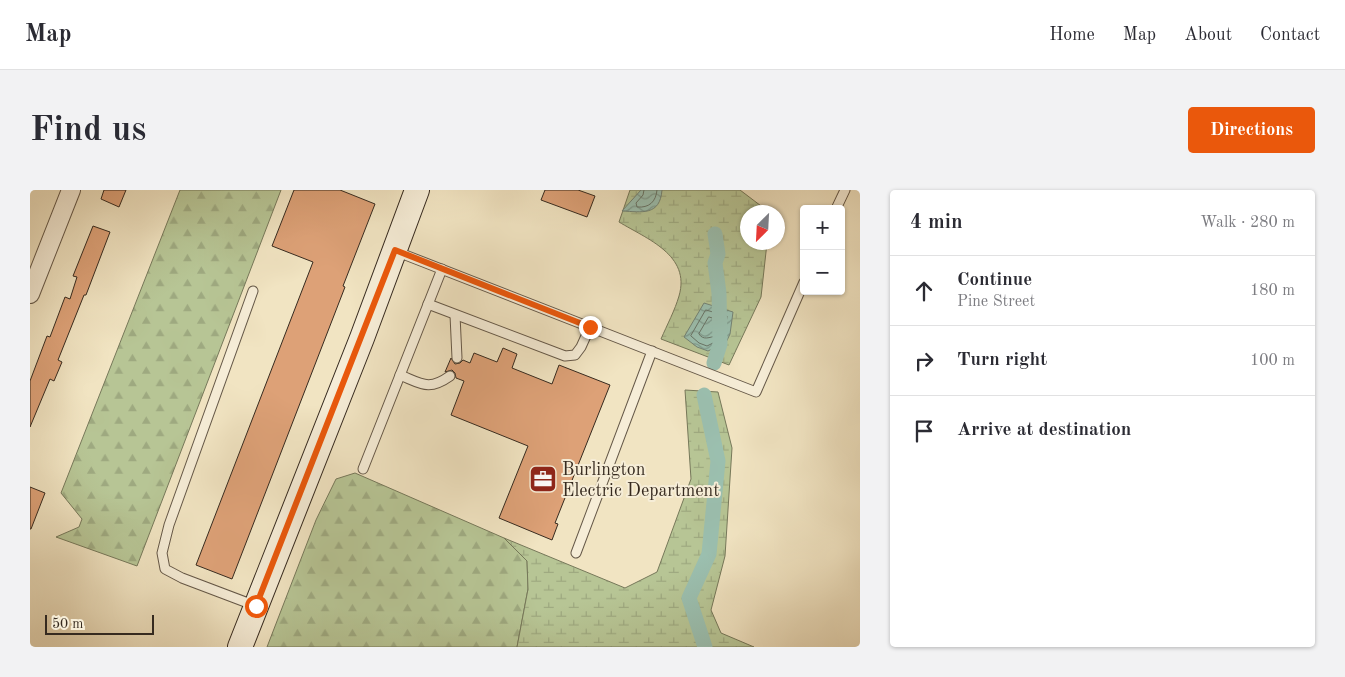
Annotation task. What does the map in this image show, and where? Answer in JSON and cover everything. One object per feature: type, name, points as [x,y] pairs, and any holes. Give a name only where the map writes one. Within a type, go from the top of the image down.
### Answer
[{"type":"main road","points":[[240,647],[418,190]]},
{"type":"street","points":[[30,294],[71,190]]},
{"type":"lane","points":[[838,205],[845,190]]},
{"type":"lane","points":[[395,250],[756,392],[800,291]]},
{"type":"lane","points":[[363,469],[442,269]]},
{"type":"lane","points":[[253,291],[169,525],[162,554],[165,569],[182,578],[256,606]]},
{"type":"lane","points":[[428,304],[565,356],[574,355],[581,348],[590,327]]},
{"type":"lane","points":[[455,314],[457,358]]},
{"type":"lane","points":[[576,553],[652,351]]},
{"type":"lane","points":[[400,375],[432,385],[440,383],[450,376]]},
{"type":"green space","points":[[180,190],[281,190],[137,566],[56,537],[79,527],[82,519],[61,493]]},
{"type":"green space","points":[[630,190],[740,190],[760,205],[740,205],[740,250],[766,250],[761,297],[729,365],[661,339],[679,296],[681,282],[679,270],[673,259],[664,250],[619,222]]},
{"type":"green space","points":[[685,390],[718,392],[732,448],[725,556],[711,610],[721,633],[754,647],[517,647],[528,589],[527,561],[504,538],[625,588],[657,572],[691,479]]},
{"type":"green space","points":[[355,473],[504,538],[527,559],[528,589],[517,647],[267,647],[316,520],[336,479]]},
{"type":"water","points":[[641,190],[662,190],[658,204],[649,211],[622,211]]},
{"type":"water","points":[[704,303],[733,312],[730,334],[722,351],[714,348],[708,351],[697,347],[684,337]]},
{"type":"building","points":[[104,190],[126,190],[119,207],[101,199]]},
{"type":"building","points":[[294,190],[340,190],[375,204],[343,286],[345,287],[232,579],[196,565],[313,262],[272,246]]},
{"type":"building","points":[[545,190],[578,190],[595,196],[587,217],[541,200]]},
{"type":"building","points":[[93,226],[110,232],[58,360],[62,362],[54,381],[50,379],[30,427],[30,381],[47,336],[50,337],[65,297],[70,299],[77,277],[73,276]]},
{"type":"building","name":"Burlington Electric Department","points":[[503,348],[517,354],[512,368],[552,384],[559,365],[610,385],[555,523],[558,524],[552,540],[499,518],[528,446],[451,415],[464,381],[456,378],[452,370],[445,372],[451,358],[455,364],[463,360],[470,363],[474,353],[497,362]]},
{"type":"building","points":[[30,487],[45,493],[31,529],[30,529]]},
{"type":"waterway","points":[[714,363],[720,344],[719,293],[715,263],[718,254],[715,234]]},
{"type":"waterway","points":[[704,395],[718,461],[709,554],[689,598],[705,647]]},
{"type":"place","name":"Burlington Electric Department","points":[[543,479]]},
{"type":"route","points":[[256,606],[395,250],[590,327]]}]
